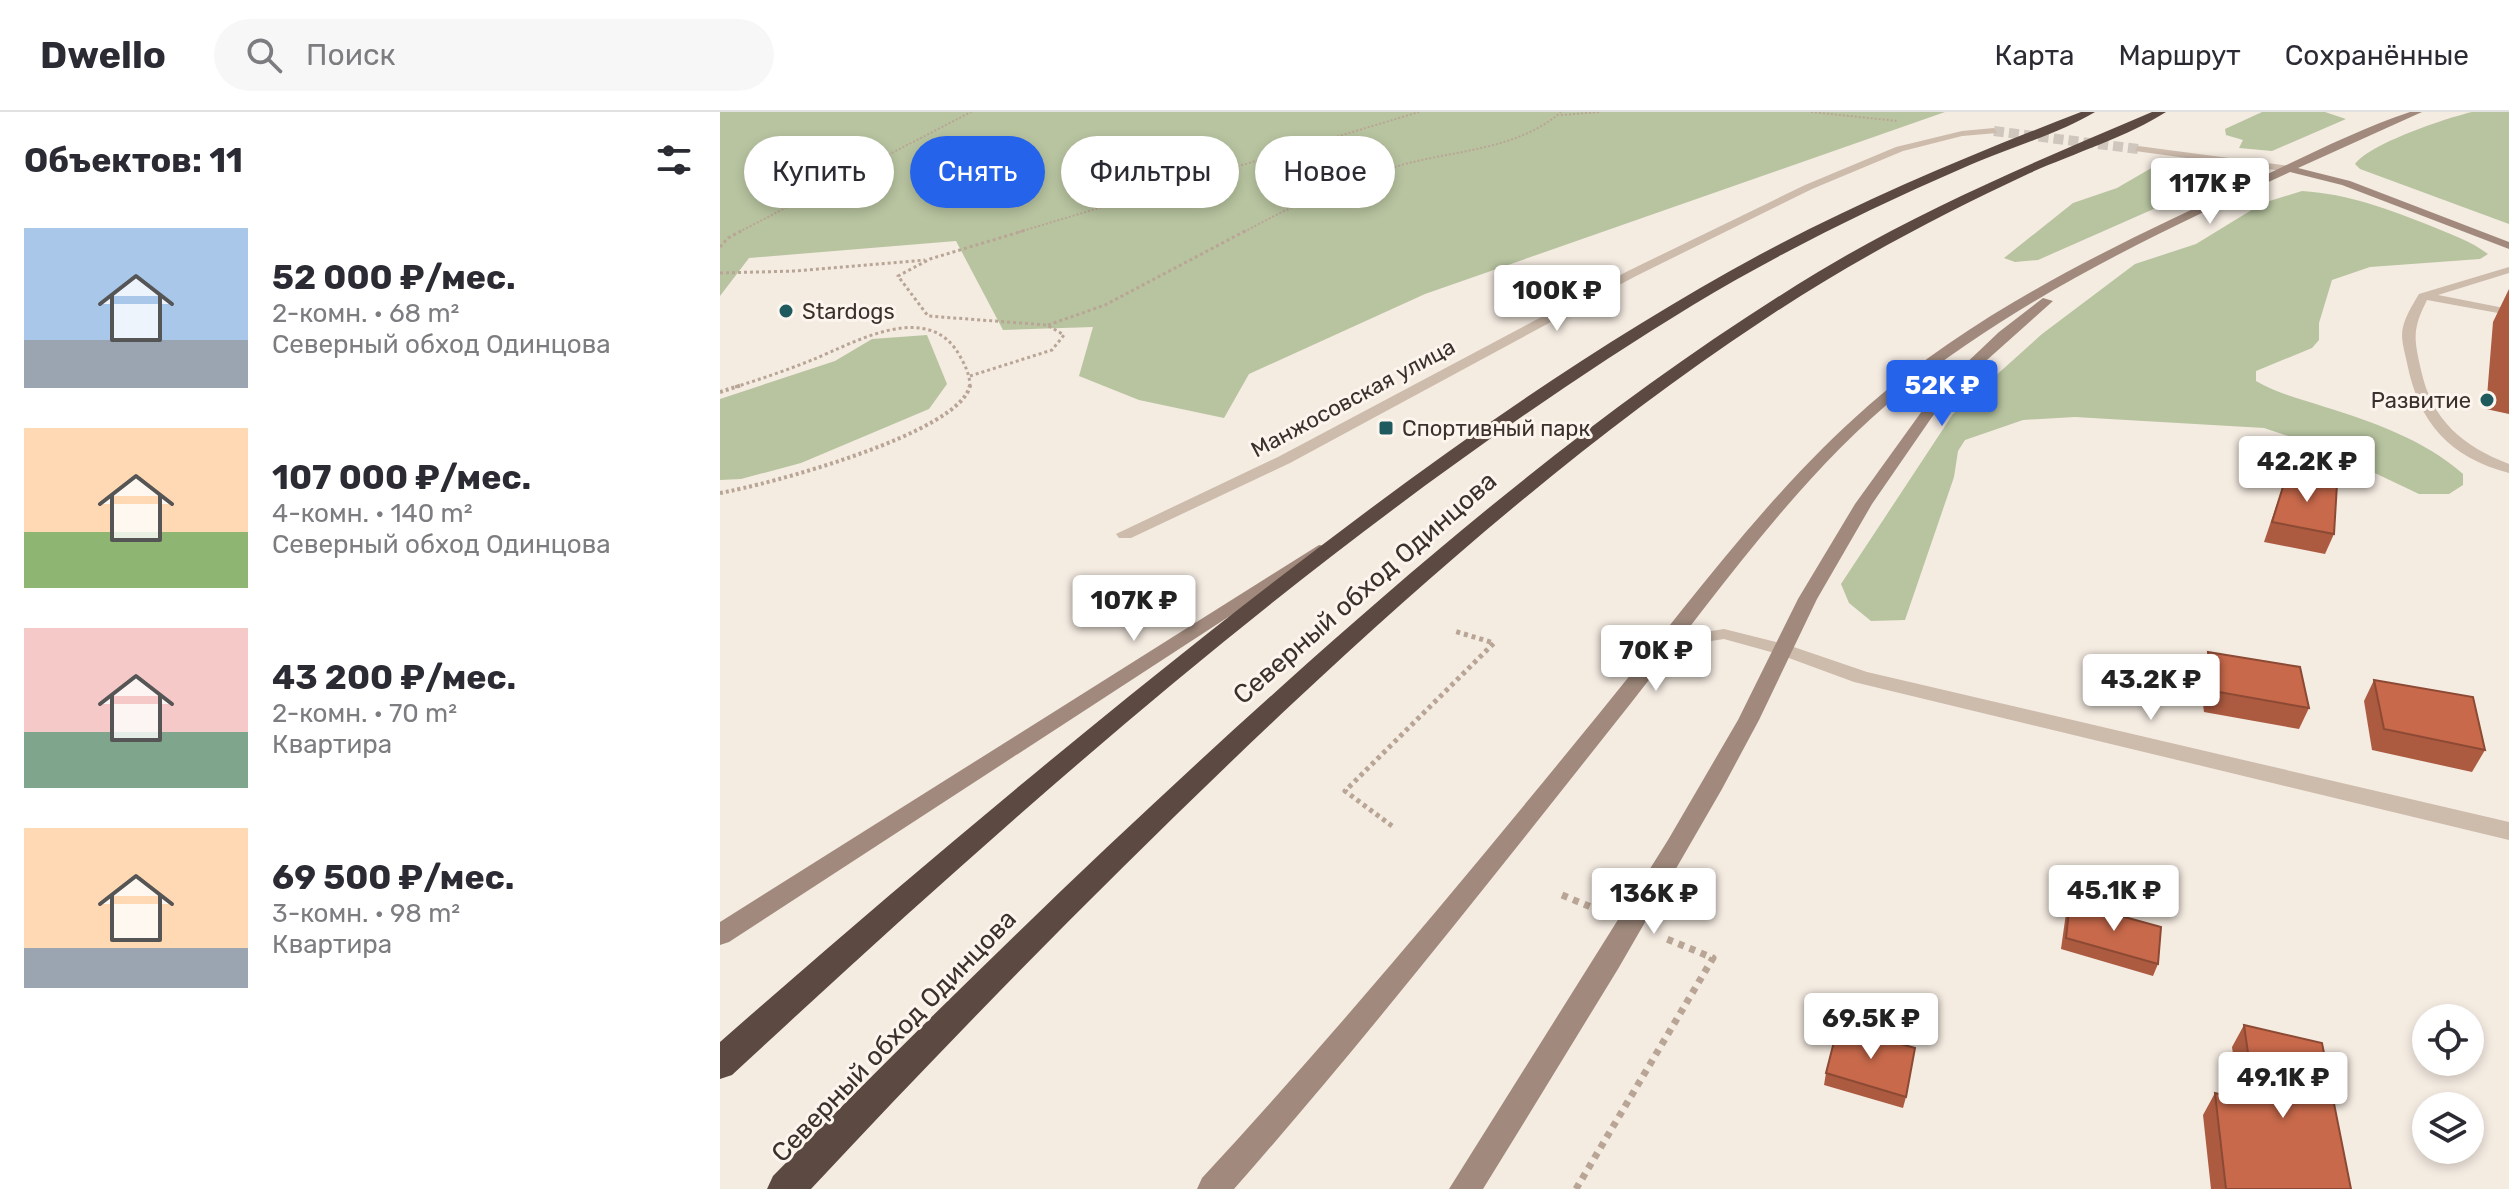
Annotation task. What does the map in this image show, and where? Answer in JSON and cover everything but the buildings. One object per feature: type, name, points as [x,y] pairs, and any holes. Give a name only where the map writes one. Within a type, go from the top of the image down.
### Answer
[{"type":"highway","name":"Северный обход Одинцова","points":[[720,1064],[1007,811],[1263,601],[1379,511],[1524,407],[1703,293],[1766,258],[1927,178],[2090,112]]},
{"type":"highway","name":"Северный обход Одинцова","points":[[786,1189],[1095,874],[1206,769],[1356,632],[1556,463],[1768,310],[1838,267],[1981,190],[2161,112]]},
{"type":"main road","points":[[1213,1189],[1297,1098],[1439,930],[1667,643],[1799,485],[1893,392],[1984,326],[2085,268],[2409,112]]},
{"type":"main road","points":[[2392,121],[2418,112]]},
{"type":"main road","points":[[2290,169],[2319,175],[2378,195],[2509,246]]},
{"type":"main road","points":[[2266,181],[2324,183],[2378,195]]},
{"type":"main road","points":[[1465,1189],[1632,924],[1745,726],[1782,649],[1864,503],[1899,451],[1969,365],[2043,304],[2140,240]]},
{"type":"main road","points":[[720,935],[1379,511]]},
{"type":"street","name":"Манжосовская улица","points":[[1125,534],[1285,459],[1627,275],[1802,191],[1931,137],[1994,131]]},
{"type":"street","points":[[2138,149],[2290,169]]},
{"type":"street","points":[[1782,649],[1861,677],[2509,831]]},
{"type":"lane","points":[[2509,270],[2423,296],[2408,330],[2417,389],[2431,419],[2451,441],[2478,458],[2509,469]]},
{"type":"lane","points":[[2423,296],[2509,312]]},
{"type":"lane","points":[[1667,643],[1724,634],[1782,649]]},
{"type":"path","points":[[720,247],[728,238],[971,112]]},
{"type":"path","points":[[1419,112],[930,259],[898,276],[928,316],[1047,325],[1104,306],[1306,199],[1400,165],[1471,150],[1530,132],[1561,113],[1601,112]]},
{"type":"path","points":[[720,273],[795,271],[930,259]]},
{"type":"path","points":[[970,376],[1052,350],[1064,335],[1047,325]]},
{"type":"path","points":[[720,392],[816,358],[852,339],[901,329],[943,331],[953,340],[970,376],[969,393],[952,411],[856,456],[814,471],[720,493]]},
{"type":"path","points":[[1392,826],[1345,791],[1494,643],[1454,631]]},
{"type":"path","points":[[1562,895],[1606,913]]},
{"type":"path","points":[[1576,1189],[1713,958],[1652,932]]},
{"type":"green space","points":[[720,112],[1945,112],[1425,294],[1249,374],[1224,418],[1139,400],[1079,376],[1093,327],[1003,330],[956,241],[749,258],[720,296]]},
{"type":"green space","points":[[2262,112],[2325,112],[2346,119],[2272,151],[2239,148],[2243,140],[2226,135],[2225,129]]},
{"type":"green space","points":[[2472,112],[2509,112],[2509,224],[2360,169],[2355,164],[2391,140]]},
{"type":"green space","points":[[2193,160],[2215,164],[2228,172],[2217,181],[2038,260],[2015,262],[2004,258],[2073,203],[2117,188],[2160,163]]},
{"type":"green space","points":[[2302,191],[2336,195],[2384,208],[2460,238],[2488,254],[2480,259],[2370,267],[2332,280],[2319,323],[2319,340],[2312,348],[2256,371],[2256,381],[2273,389],[2398,433],[2432,451],[2463,474],[2463,485],[2449,494],[2419,494],[2318,446],[2264,428],[2075,417],[2023,420],[1965,440],[1958,451],[1954,477],[1905,620],[1871,621],[1849,603],[1841,584],[1953,414],[2042,334],[2135,264],[2196,244],[2263,203]]},
{"type":"green space","points":[[927,335],[947,384],[929,409],[801,463],[741,479],[720,480],[720,399],[835,361],[872,339]]},
{"type":"tunnel","points":[[1994,131],[2138,149]]},
{"type":"place","name":"Stardogs","points":[[786,311]]},
{"type":"place","name":"Развитие","points":[[2487,400]]},
{"type":"place","name":"Спортивный парк","points":[[1386,428]]}]
